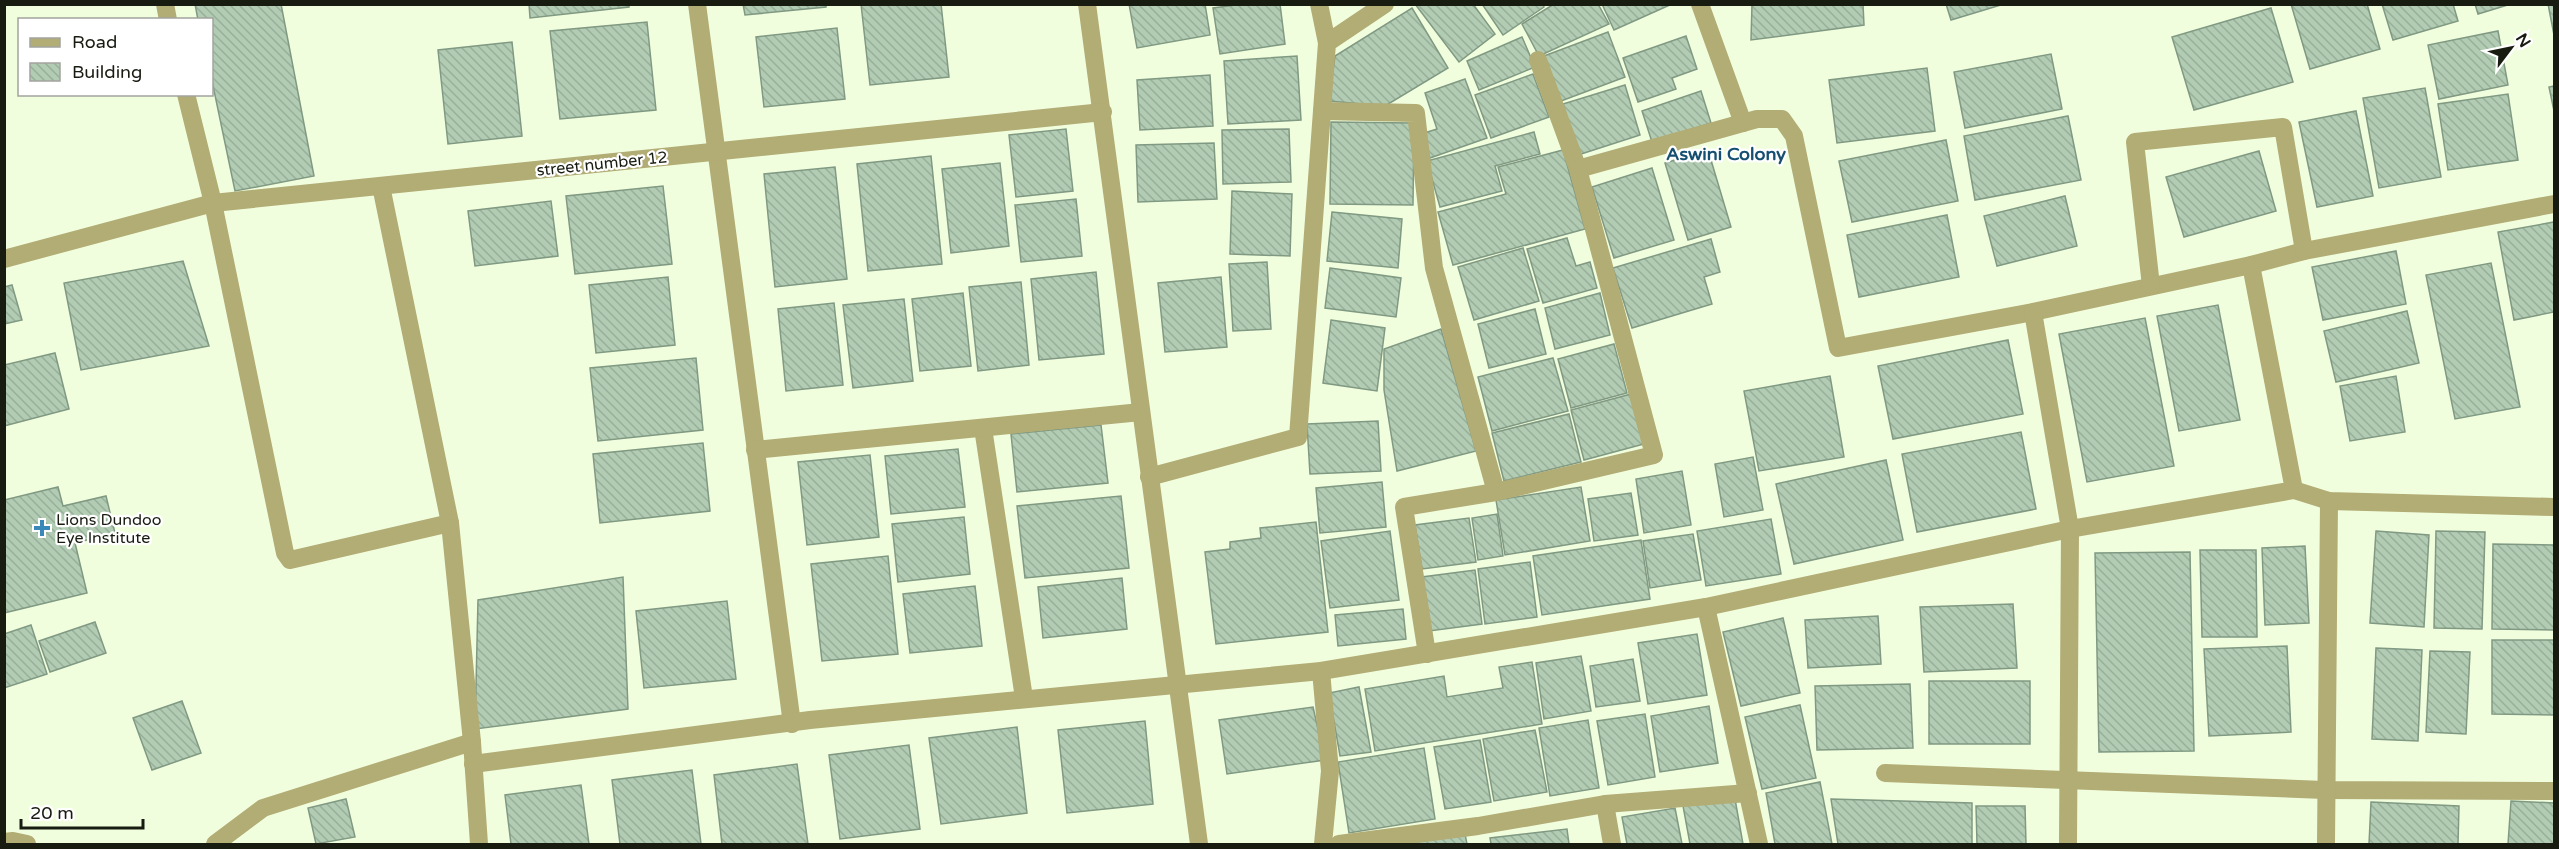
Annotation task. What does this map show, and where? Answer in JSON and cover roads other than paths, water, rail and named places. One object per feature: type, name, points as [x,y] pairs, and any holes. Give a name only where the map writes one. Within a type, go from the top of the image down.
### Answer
[{"type":"street","points":[[697,4],[792,724]]},
{"type":"street","points":[[1088,4],[1199,844]]},
{"type":"street","points":[[1149,477],[1298,437],[1327,43],[1318,4]]},
{"type":"street","points":[[1327,43],[1385,4]]},
{"type":"street","points":[[1700,4],[1743,123]]},
{"type":"street","points":[[1427,654],[1404,507],[1496,492],[1654,454],[1578,169],[1538,60]]},
{"type":"street","points":[[186,96],[213,203],[285,553],[290,560],[450,523]]},
{"type":"street","points":[[1323,111],[1416,113],[1434,268],[1496,492]]},
{"type":"street","name":"street number 12","points":[[4,259],[213,203],[1103,112]]},
{"type":"street","points":[[1578,169],[1757,119],[1782,119],[1794,136],[1838,348],[2033,312],[2251,265],[2304,251],[2554,204]]},
{"type":"street","points":[[2151,286],[2135,142],[2283,127],[2304,251]]},
{"type":"street","points":[[381,186],[450,523],[472,742],[478,844]]},
{"type":"street","points":[[2251,265],[2294,490]]},
{"type":"street","points":[[2033,312],[2070,529],[2068,844]]},
{"type":"street","points":[[755,450],[1141,412]]},
{"type":"street","points":[[983,428],[1024,698]]},
{"type":"street","points":[[473,764],[1024,698],[1322,671],[1706,607],[2070,529],[2294,490],[2329,501],[2554,507]]},
{"type":"street","points":[[2326,844],[2329,501]]},
{"type":"street","points":[[1706,607],[1759,844]]},
{"type":"street","points":[[1322,671],[1330,771],[1323,844]]},
{"type":"street","points":[[215,844],[263,808],[472,742]]},
{"type":"street","points":[[1884,773],[2325,790],[2554,791]]},
{"type":"street","points":[[1339,844],[1479,835],[1605,804],[1748,793]]},
{"type":"street","points":[[1605,804],[1612,844]]},
{"type":"street","points":[[4,842],[27,844]]},
{"type":"place","name":"Lions Dundoo Eye Institute","points":[[42,528]]},
{"type":"district","name":"Aswini Colony","points":[[1726,154]]}]
